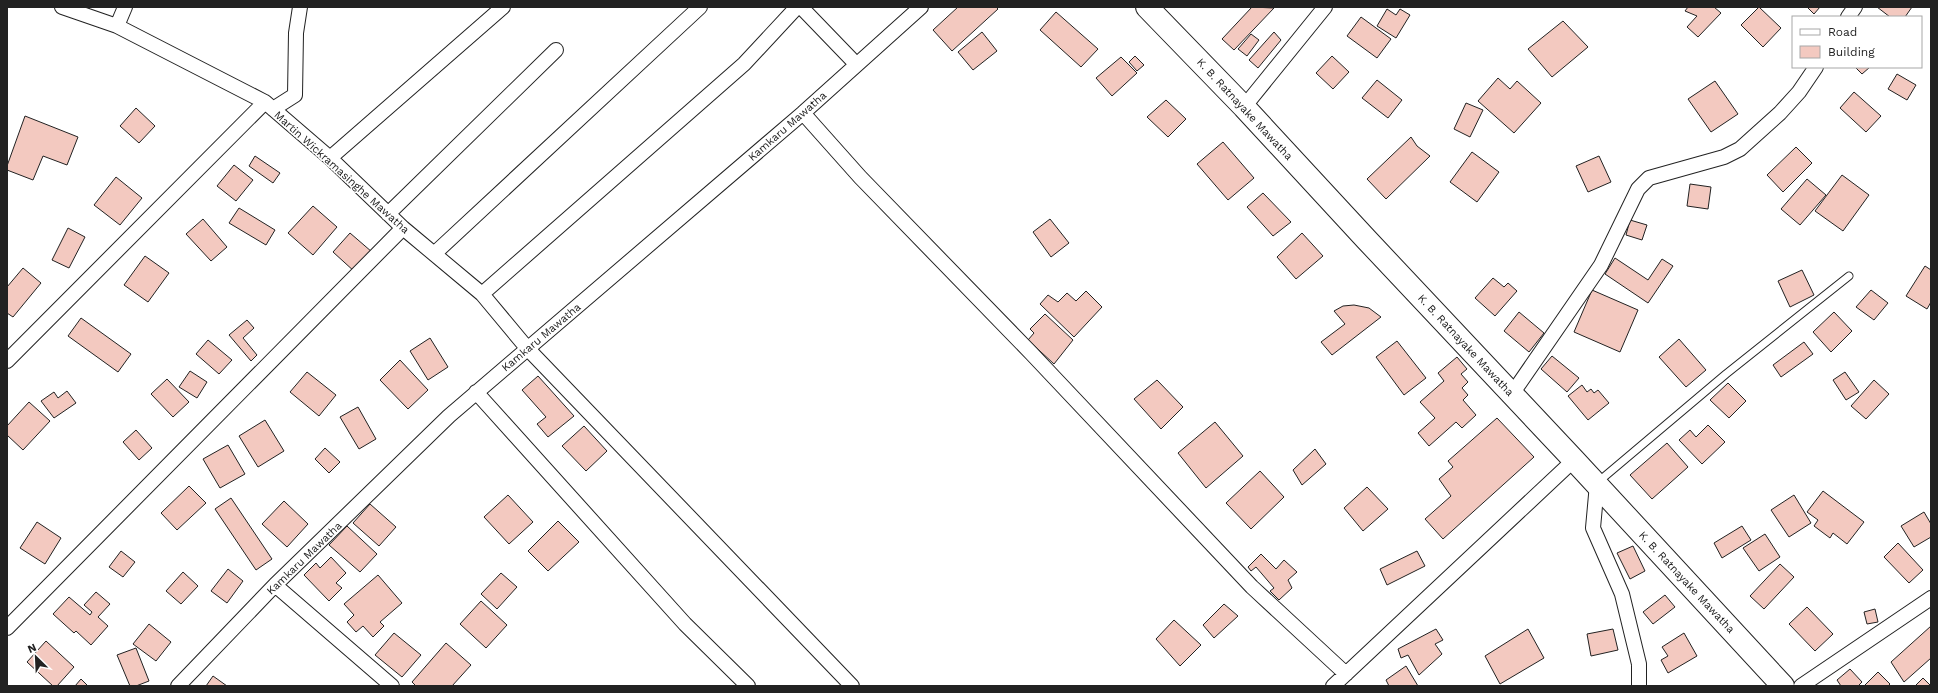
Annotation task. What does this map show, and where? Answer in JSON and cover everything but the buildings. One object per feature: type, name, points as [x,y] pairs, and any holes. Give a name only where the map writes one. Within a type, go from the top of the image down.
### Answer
[{"type":"highway","name":"K. B. Ratnayake Mawatha","points":[[1147,7],[1244,107],[1597,484],[1783,686]]},
{"type":"street","name":"Martin Wickramasinghe Mawatha","points":[[62,7],[117,26],[269,106],[330,158],[403,228],[482,294],[527,348],[852,686]]},
{"type":"street","points":[[117,26],[125,7]]},
{"type":"street","points":[[7,360],[269,106],[295,95],[296,33],[300,7]]},
{"type":"street","points":[[330,158],[503,7]]},
{"type":"street","points":[[434,254],[700,7]]},
{"type":"street","points":[[482,294],[744,64],[796,7]]},
{"type":"street","points":[[801,7],[856,64]]},
{"type":"street","name":"Kamkaru Mawatha","points":[[178,686],[275,585],[476,392],[803,113],[921,7]]},
{"type":"street","points":[[1244,107],[1325,7]]},
{"type":"street","points":[[1849,16],[1855,7]]},
{"type":"street","points":[[388,214],[556,50]]},
{"type":"street","points":[[1512,394],[1601,265],[1638,189],[1649,178],[1724,157],[1740,149],[1780,113],[1799,92],[1815,68]]},
{"type":"street","points":[[803,113],[860,177],[1032,354],[1252,587],[1346,674]]},
{"type":"street","points":[[7,628],[403,228]]},
{"type":"street","points":[[476,392],[685,624],[748,686]]},
{"type":"street","points":[[1334,686],[1574,460]]},
{"type":"street","points":[[1597,484],[1593,528],[1622,594],[1638,664],[1638,686]]},
{"type":"street","points":[[275,585],[392,686]]},
{"type":"street","points":[[1801,686],[1931,598]]},
{"type":"lane","points":[[1597,484],[1726,374],[1849,276]]}]
